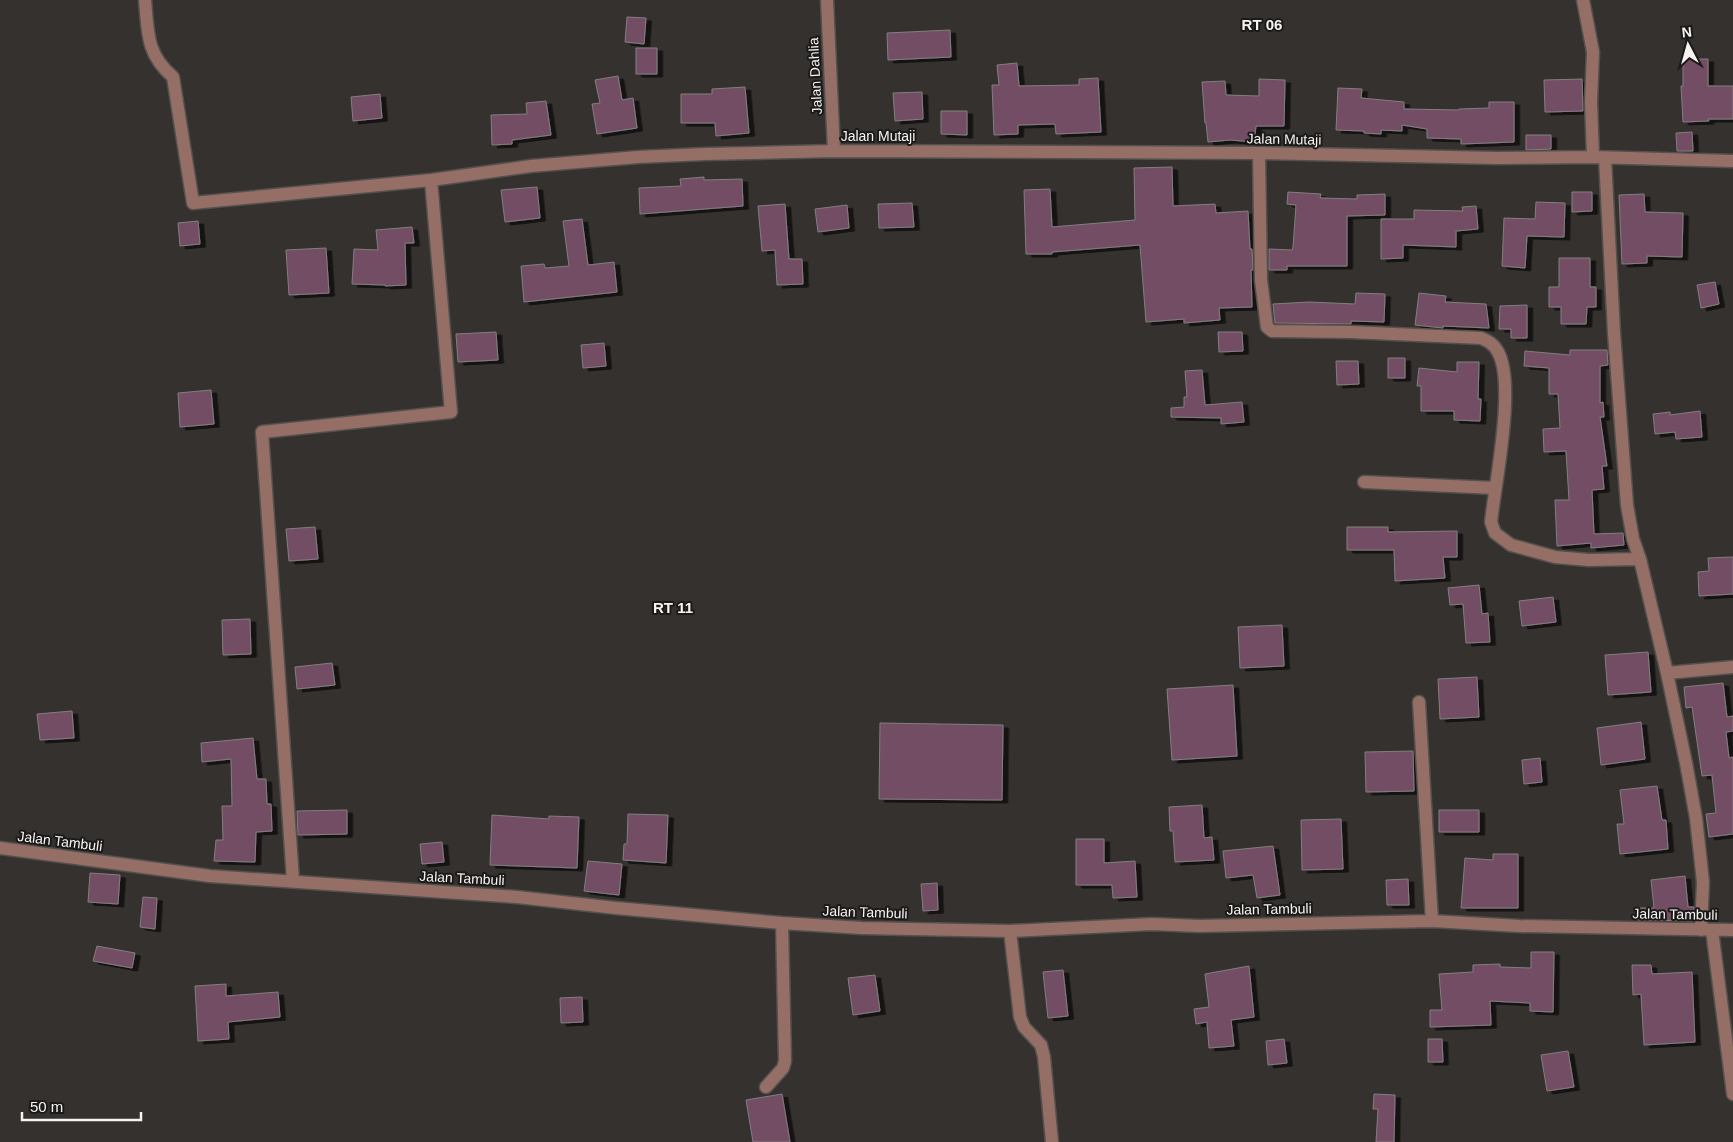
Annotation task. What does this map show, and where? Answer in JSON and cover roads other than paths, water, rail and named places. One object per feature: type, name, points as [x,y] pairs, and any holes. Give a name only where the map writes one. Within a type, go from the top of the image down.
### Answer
[{"type":"street","name":"Jalan Mutaji","points":[[145,0],[149,44],[158,60],[173,77],[193,203],[431,180],[531,166],[705,154],[834,151],[1259,153],[1733,160]]},
{"type":"street","name":"Jalan Dahlia","points":[[827,0],[834,151]]},
{"type":"street","points":[[1584,0],[1593,52],[1592,102],[1599,157],[1627,505],[1633,539],[1640,559],[1667,672],[1696,818],[1706,930],[1733,1094]]},
{"type":"street","points":[[1259,153],[1261,280],[1268,327],[1272,331],[1351,332],[1480,338],[1491,343],[1499,353],[1506,390],[1491,522],[1495,534],[1511,545],[1568,559],[1640,559]]},
{"type":"street","points":[[293,880],[262,432],[451,412],[431,180]]},
{"type":"street","points":[[1364,482],[1495,488]]},
{"type":"street","points":[[1667,672],[1733,667]]},
{"type":"street","points":[[1419,702],[1432,920]]},
{"type":"street","name":"Jalan Tambuli","points":[[0,848],[210,876],[293,880],[388,889],[517,897],[782,923],[862,928],[1010,931],[1152,924],[1199,926],[1432,920],[1519,926],[1733,930]]},
{"type":"street","points":[[766,1087],[783,1068],[785,1061],[782,923]]},
{"type":"street","points":[[1010,931],[1020,1017],[1024,1027],[1040,1045],[1044,1057],[1052,1142]]},
{"type":"district","name":"RT 06","points":[[1262,24]]},
{"type":"district","name":"RT 11","points":[[673,607]]}]
